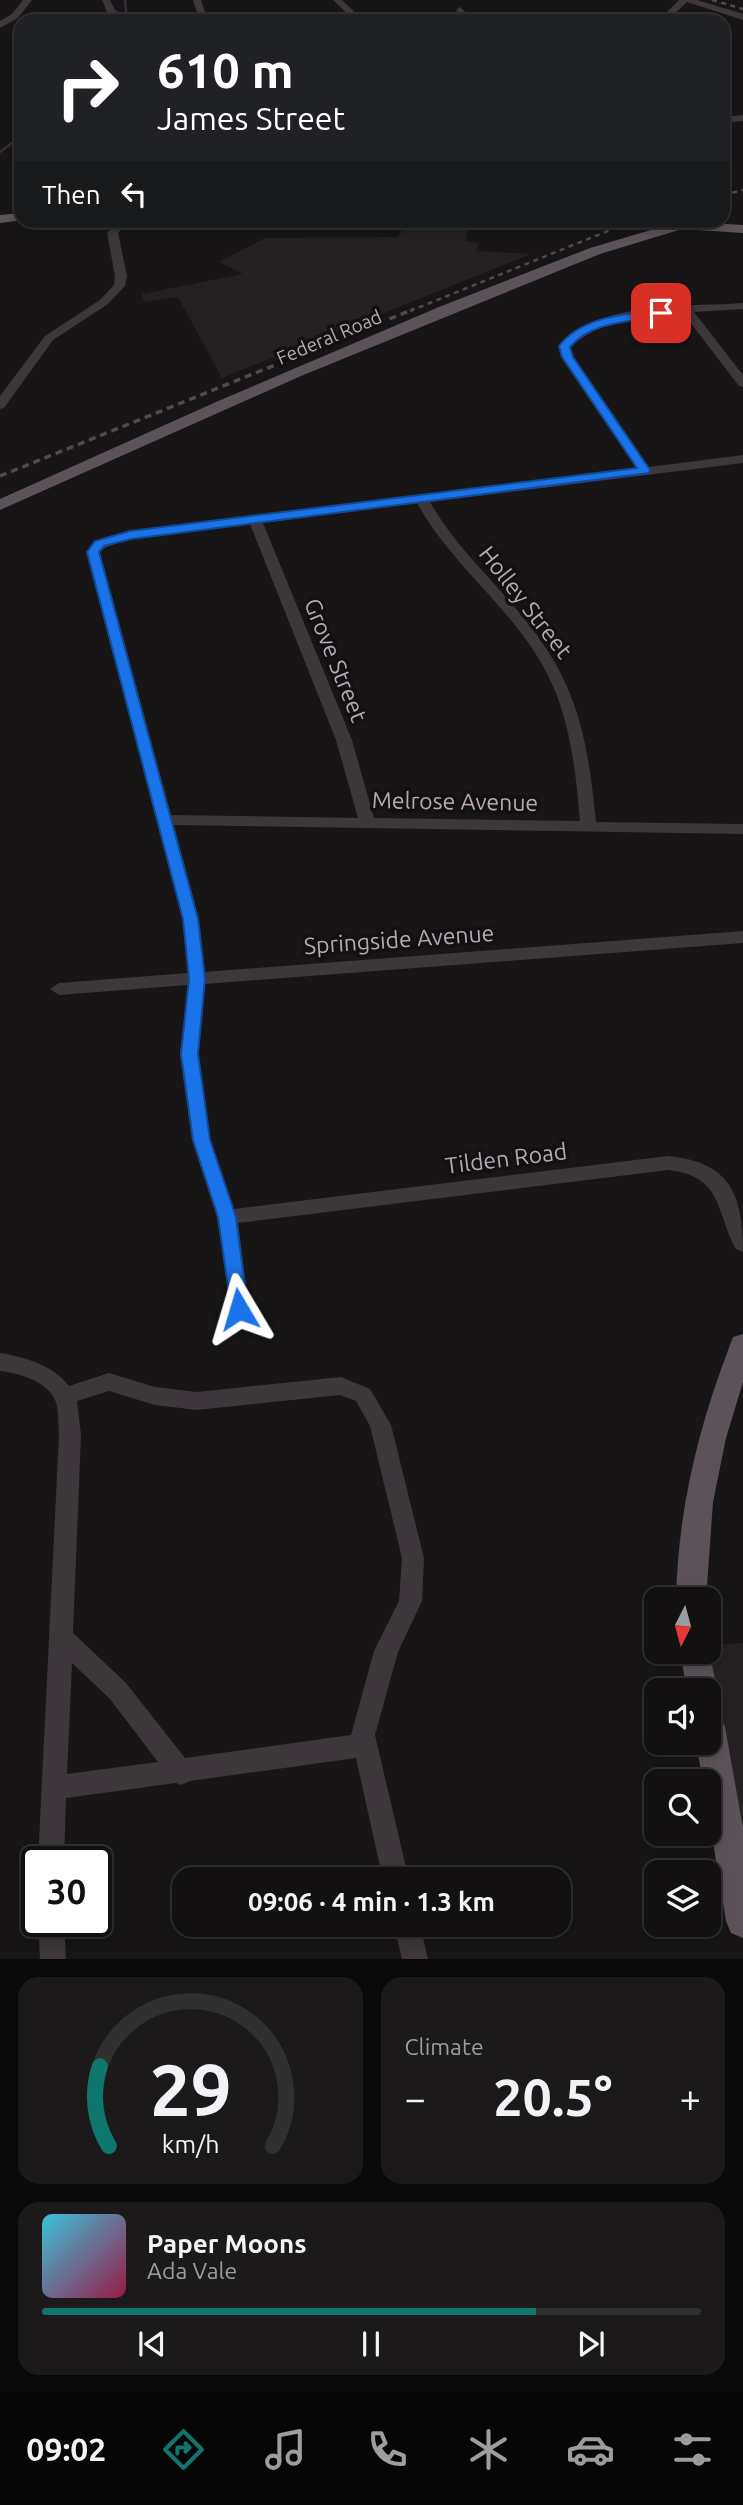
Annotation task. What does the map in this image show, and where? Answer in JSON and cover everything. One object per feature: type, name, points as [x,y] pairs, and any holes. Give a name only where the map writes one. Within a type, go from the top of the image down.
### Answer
[{"type":"main road","name":"Federal Road","points":[[0,505],[188,420],[532,276],[599,250],[671,228]]},
{"type":"main road","points":[[691,1587],[690,1548],[699,1485],[715,1420],[743,1345]]},
{"type":"main road","points":[[714,1755],[743,1921]]},
{"type":"street","points":[[106,0],[111,12],[116,14]]},
{"type":"street","points":[[337,0],[352,14]]},
{"type":"street","points":[[670,14],[686,0],[743,17]]},
{"type":"street","points":[[460,10],[464,14]]},
{"type":"street","points":[[0,405],[49,338],[104,302],[118,286],[121,276],[112,233],[117,228]]},
{"type":"street","points":[[645,470],[567,357],[564,346],[572,337],[610,320],[743,306]]},
{"type":"street","points":[[687,311],[743,383]]},
{"type":"street","points":[[239,1309],[227,1217],[201,1140],[191,1068],[191,1024],[197,979],[191,919],[93,561],[93,552],[100,544],[130,535],[743,459]]},
{"type":"street","name":"Holley Street","points":[[421,498],[442,533],[520,623],[548,662],[567,698],[579,739],[588,826]]},
{"type":"street","name":"Grove Street","points":[[255,519],[344,740],[367,821]]},
{"type":"street","name":"Melrose Avenue","points":[[165,820],[367,821],[743,829]]},
{"type":"street","name":"Springside Avenue","points":[[59,989],[743,937]]},
{"type":"street","name":"Tilden Road","points":[[227,1217],[668,1163],[693,1164],[712,1175],[717,1183],[743,1244]]},
{"type":"street","points":[[0,1362],[13,1363],[42,1375],[64,1396],[70,1435],[52,1846]]},
{"type":"street","points":[[64,1396],[109,1382],[155,1396],[189,1401],[262,1397],[341,1386],[363,1395],[380,1425],[413,1558],[410,1601],[386,1651],[363,1735],[393,1867]]},
{"type":"street","points":[[61,1637],[118,1691],[181,1773]]},
{"type":"street","points":[[54,1788],[181,1773],[365,1745]]},
{"type":"street","points":[[51,1937],[52,1959]]},
{"type":"street","points":[[410,1937],[415,1959]]},
{"type":"shaded area","points":[[403,228],[469,228],[465,241],[479,243],[476,251],[531,254],[222,378],[178,297],[144,302],[142,294],[243,274],[219,262],[265,238],[398,237]]},
{"type":"shaded area","points":[[743,1643],[743,1842],[721,1723],[721,1678],[713,1678],[710,1664],[721,1664],[721,1644]]},
{"type":"waterway","points":[[125,0],[126,14]]},
{"type":"waterway","points":[[0,152],[14,141]]},
{"type":"railway","points":[[712,0],[743,9]]},
{"type":"railway","points":[[730,193],[743,190]]},
{"type":"railway","points":[[410,311],[615,228]]},
{"type":"railway","points":[[0,476],[414,309]]},
{"type":"route","points":[[239,1309],[227,1217],[201,1140],[190,1054],[197,979],[191,919],[93,561],[93,552],[100,544],[113,538],[130,535],[645,470],[567,357],[564,346],[572,337],[610,320],[661,313]]}]
